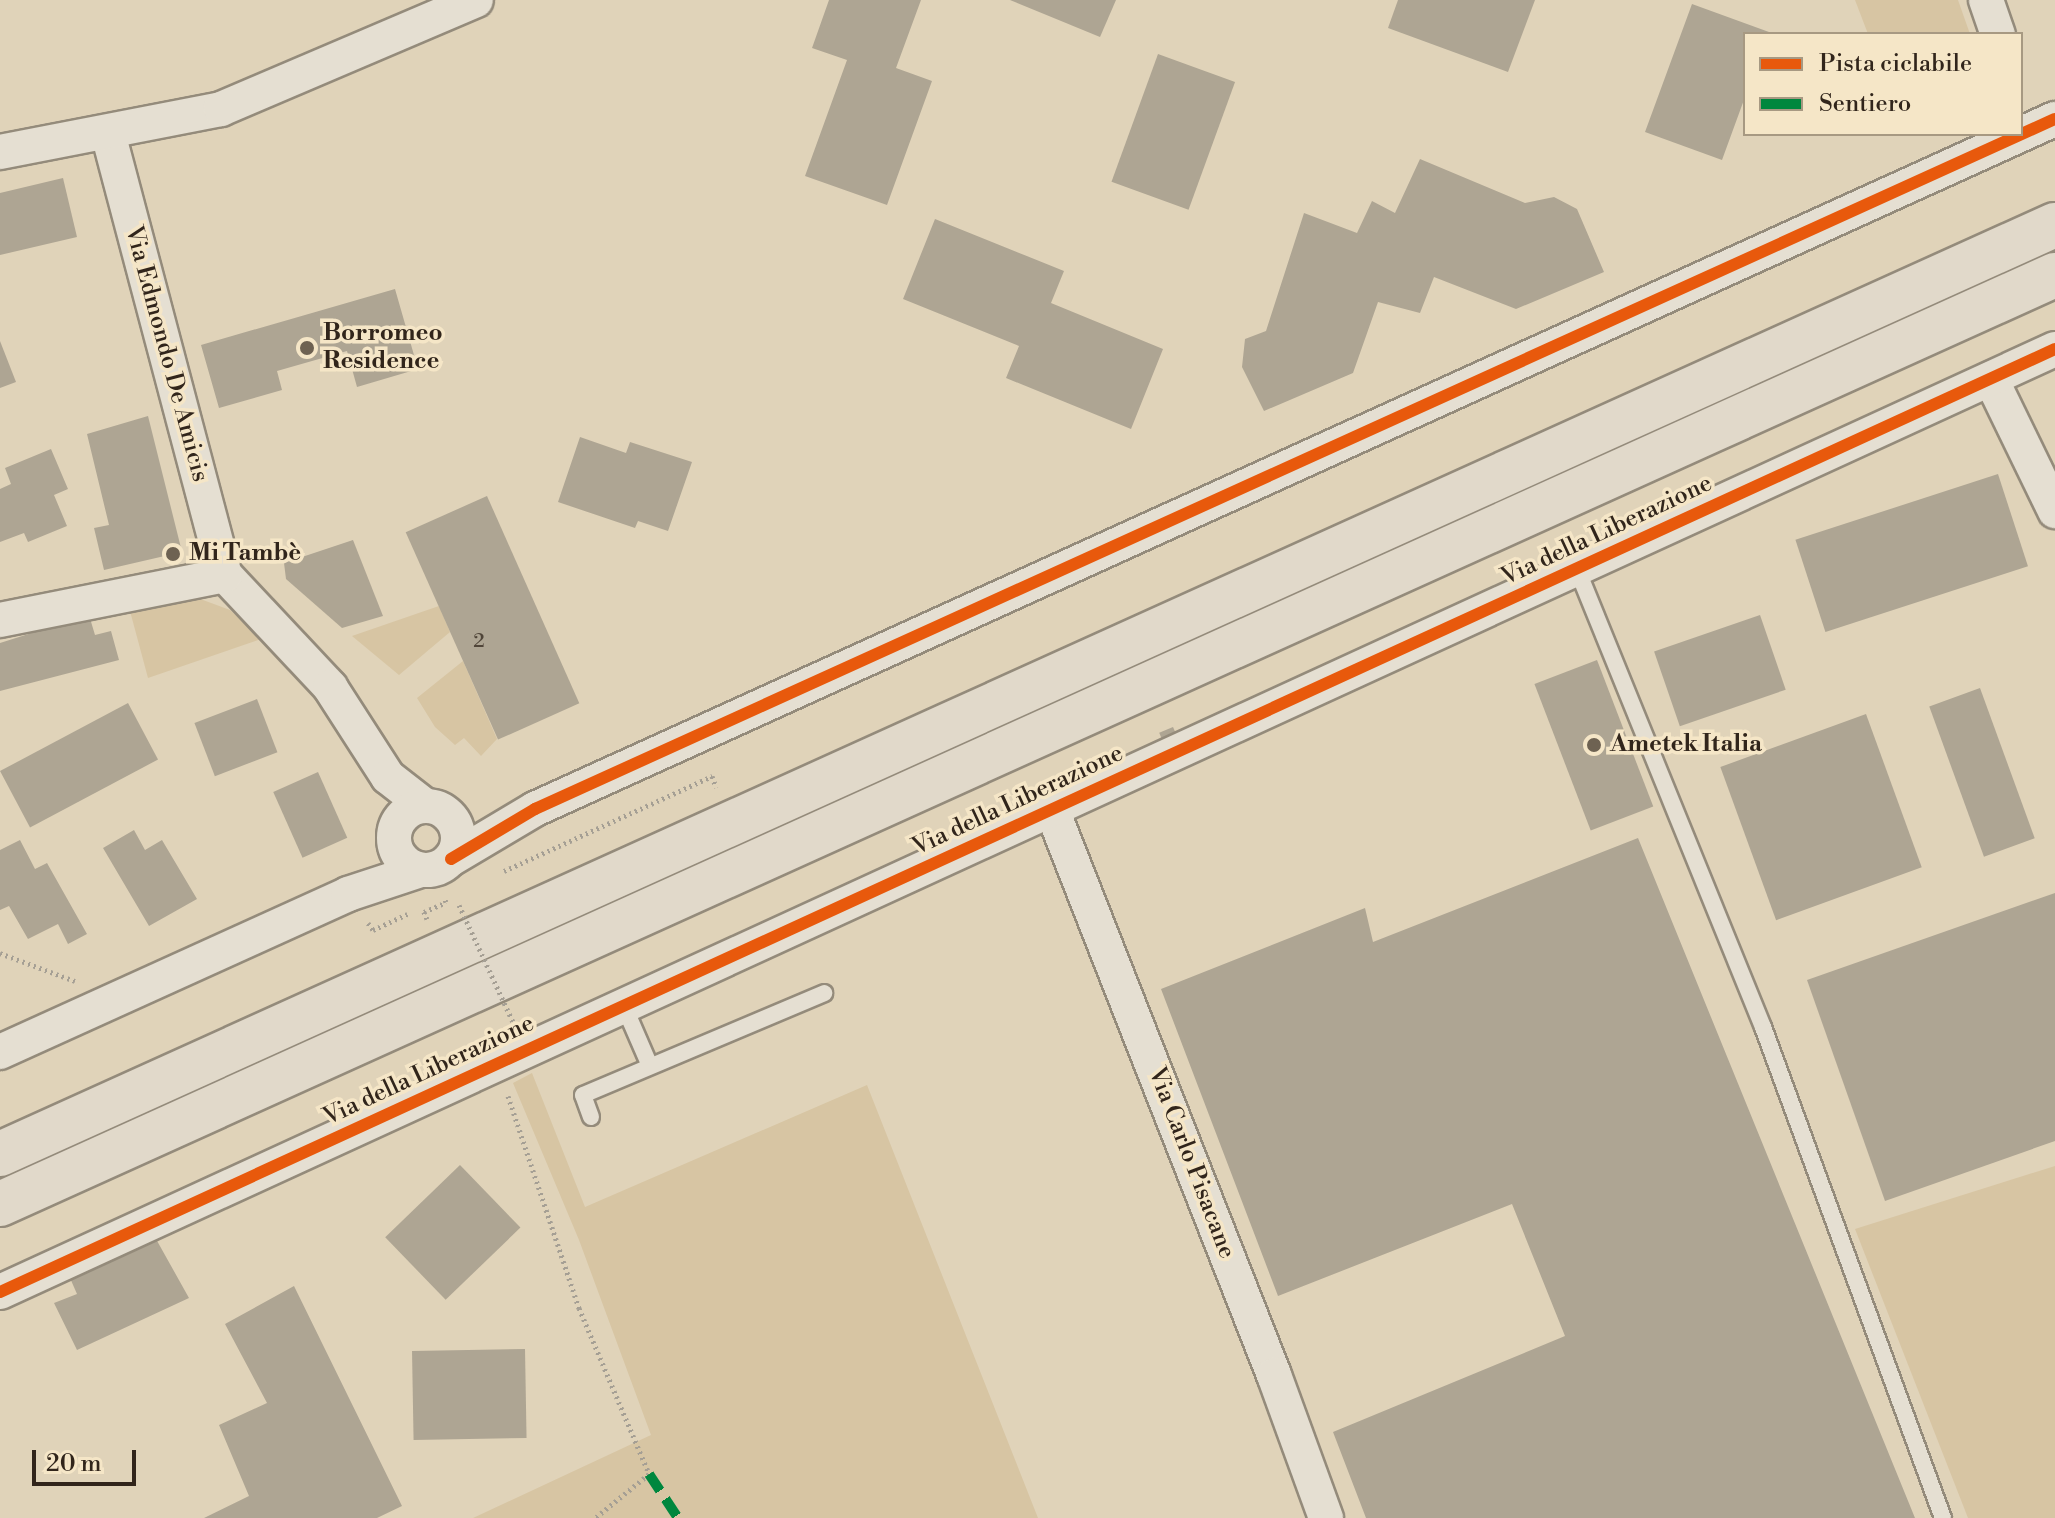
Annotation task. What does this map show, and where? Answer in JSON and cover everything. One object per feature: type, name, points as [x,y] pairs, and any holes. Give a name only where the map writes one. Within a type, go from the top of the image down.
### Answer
[{"type":"highway","points":[[0,1154],[2055,225]]},
{"type":"highway","points":[[0,1204],[2055,275]]},
{"type":"highway","points":[[1891,350],[2055,292]]},
{"type":"street","points":[[0,152],[221,109],[476,0]]},
{"type":"street","points":[[1986,0],[1997,32]]},
{"type":"street","name":"Via Edmondo De Amicis","points":[[108,133],[225,575]]},
{"type":"street","points":[[0,1052],[348,894],[436,864],[535,809],[1994,136]]},
{"type":"street","name":"Via della Liberazione","points":[[0,1292],[2055,349]]},
{"type":"street","points":[[1991,379],[2055,511]]},
{"type":"street","points":[[0,620],[225,575],[330,687],[415,820],[402,861],[436,864]]},
{"type":"street","points":[[415,820],[481,820],[535,809]]},
{"type":"street","name":"Via Carlo Pisacane","points":[[1052,810],[1268,1360],[1326,1518]]},
{"type":"street","points":[[415,820],[452,818],[458,839],[436,864]]},
{"type":"street","points":[[348,894],[380,868],[415,820]]},
{"type":"lane","points":[[1577,569],[1763,1027],[1943,1518]]},
{"type":"lane","points":[[591,1117],[583,1095],[824,993]]},
{"type":"lane","points":[[624,1006],[650,1066]]},
{"type":"path","points":[[459,905],[513,1022]]},
{"type":"path","points":[[0,953],[116,999]]},
{"type":"path","points":[[497,1064],[579,1308],[649,1474],[595,1518]]},
{"type":"shaded area","points":[[1855,0],[1958,0],[1969,32],[1867,32]]},
{"type":"shaded area","points":[[195,597],[230,610],[261,639],[148,678],[130,611]]},
{"type":"shaded area","points":[[439,606],[450,632],[399,675],[352,636]]},
{"type":"shaded area","points":[[463,661],[497,739],[481,756],[464,738],[455,745],[435,727],[417,698]]},
{"type":"shaded area","points":[[532,1073],[585,1207],[867,1085],[1038,1518],[473,1518],[651,1435],[579,1240],[513,1083]]},
{"type":"shaded area","points":[[2055,1166],[2055,1518],[1968,1518],[1855,1229]]},
{"type":"building","points":[[829,0],[921,0],[896,68],[932,81],[887,205],[805,176],[847,60],[812,48]]},
{"type":"building","points":[[1010,0],[1116,0],[1100,37]]},
{"type":"building","points":[[1398,0],[1535,0],[1508,72],[1388,28]]},
{"type":"building","points":[[1692,4],[1769,32],[1743,32],[1743,102],[1722,160],[1645,132]]},
{"type":"building","points":[[1158,54],[1235,82],[1189,210],[1111,182]]},
{"type":"building","points":[[1420,159],[1525,203],[1554,197],[1577,209],[1604,272],[1516,309],[1434,277],[1420,313],[1378,302],[1353,373],[1264,411],[1242,367],[1245,339],[1266,331],[1304,213],[1357,233],[1372,201],[1395,213]]},
{"type":"building","points":[[63,178],[77,237],[0,255],[0,193]]},
{"type":"building","points":[[935,219],[1064,271],[1051,303],[1163,349],[1131,429],[1006,378],[1019,346],[903,299]]},
{"type":"building","name":"Borromeo Residence","points":[[395,289],[418,369],[357,387],[347,351],[277,371],[282,390],[219,408],[201,345]]},
{"type":"building","points":[[0,341],[16,382],[0,388]]},
{"type":"building","points":[[148,416],[182,552],[104,570],[94,528],[109,525],[87,434]]},
{"type":"building","points":[[580,437],[626,453],[630,442],[692,462],[668,531],[638,521],[635,528],[558,502]]},
{"type":"building","points":[[51,449],[68,489],[54,495],[67,526],[28,542],[24,533],[0,542],[0,489],[11,484],[5,468]]},
{"type":"building","points":[[1998,474],[2028,566],[1825,632],[1795,540]]},
{"type":"building","points":[[487,496],[579,703],[498,740],[406,532]]},
{"type":"building","points":[[353,540],[383,616],[342,628],[286,579],[284,563]]},
{"type":"building","points":[[89,615],[95,635],[111,631],[119,660],[0,691],[0,643]]},
{"type":"building","points":[[1760,615],[1786,690],[1680,726],[1654,651]]},
{"type":"building","name":"Ametek Italia","points":[[1597,660],[1653,807],[1591,831],[1534,684]]},
{"type":"building","points":[[1980,688],[2035,838],[1984,857],[1929,706]]},
{"type":"building","points":[[257,699],[277,752],[215,776],[194,723]]},
{"type":"building","points":[[128,703],[158,760],[30,828],[0,771]]},
{"type":"building","points":[[1866,714],[1922,867],[1776,920],[1720,767]]},
{"type":"building","points":[[1173,727],[1176,734],[1162,740],[1159,733]]},
{"type":"building","points":[[318,772],[347,838],[303,858],[273,792]]},
{"type":"building","points":[[134,830],[145,850],[162,840],[197,899],[149,926],[103,848]]},
{"type":"building","points":[[1638,838],[1915,1518],[1366,1518],[1333,1432],[1565,1336],[1512,1204],[1278,1296],[1161,989],[1365,908],[1373,942]]},
{"type":"building","points":[[20,840],[35,869],[47,863],[87,934],[68,944],[58,924],[28,939],[9,906],[0,910],[0,850]]},
{"type":"building","points":[[2055,893],[2055,1141],[1885,1201],[1807,980]]},
{"type":"building","points":[[460,1165],[520,1228],[446,1300],[385,1237]]},
{"type":"building","points":[[156,1239],[189,1298],[77,1350],[54,1303],[77,1294],[70,1278]]},
{"type":"building","points":[[294,1286],[402,1506],[377,1518],[204,1518],[249,1496],[219,1425],[267,1403],[225,1324]]},
{"type":"building","points":[[525,1349],[527,1438],[414,1440],[412,1351]]},
{"type":"marked path","points":[[649,1474],[678,1518]]},
{"type":"cycle path","points":[[2023,134],[2055,119]]},
{"type":"cycle path","points":[[451,859],[535,809],[2018,136]]},
{"type":"cycle path","points":[[0,1292],[2055,349]]},
{"type":"place","name":"Borromeo Residence","points":[[307,348]]},
{"type":"place","name":"Mi Tambè","points":[[173,554]]},
{"type":"place","name":"Ametek Italia","points":[[1594,745]]}]
